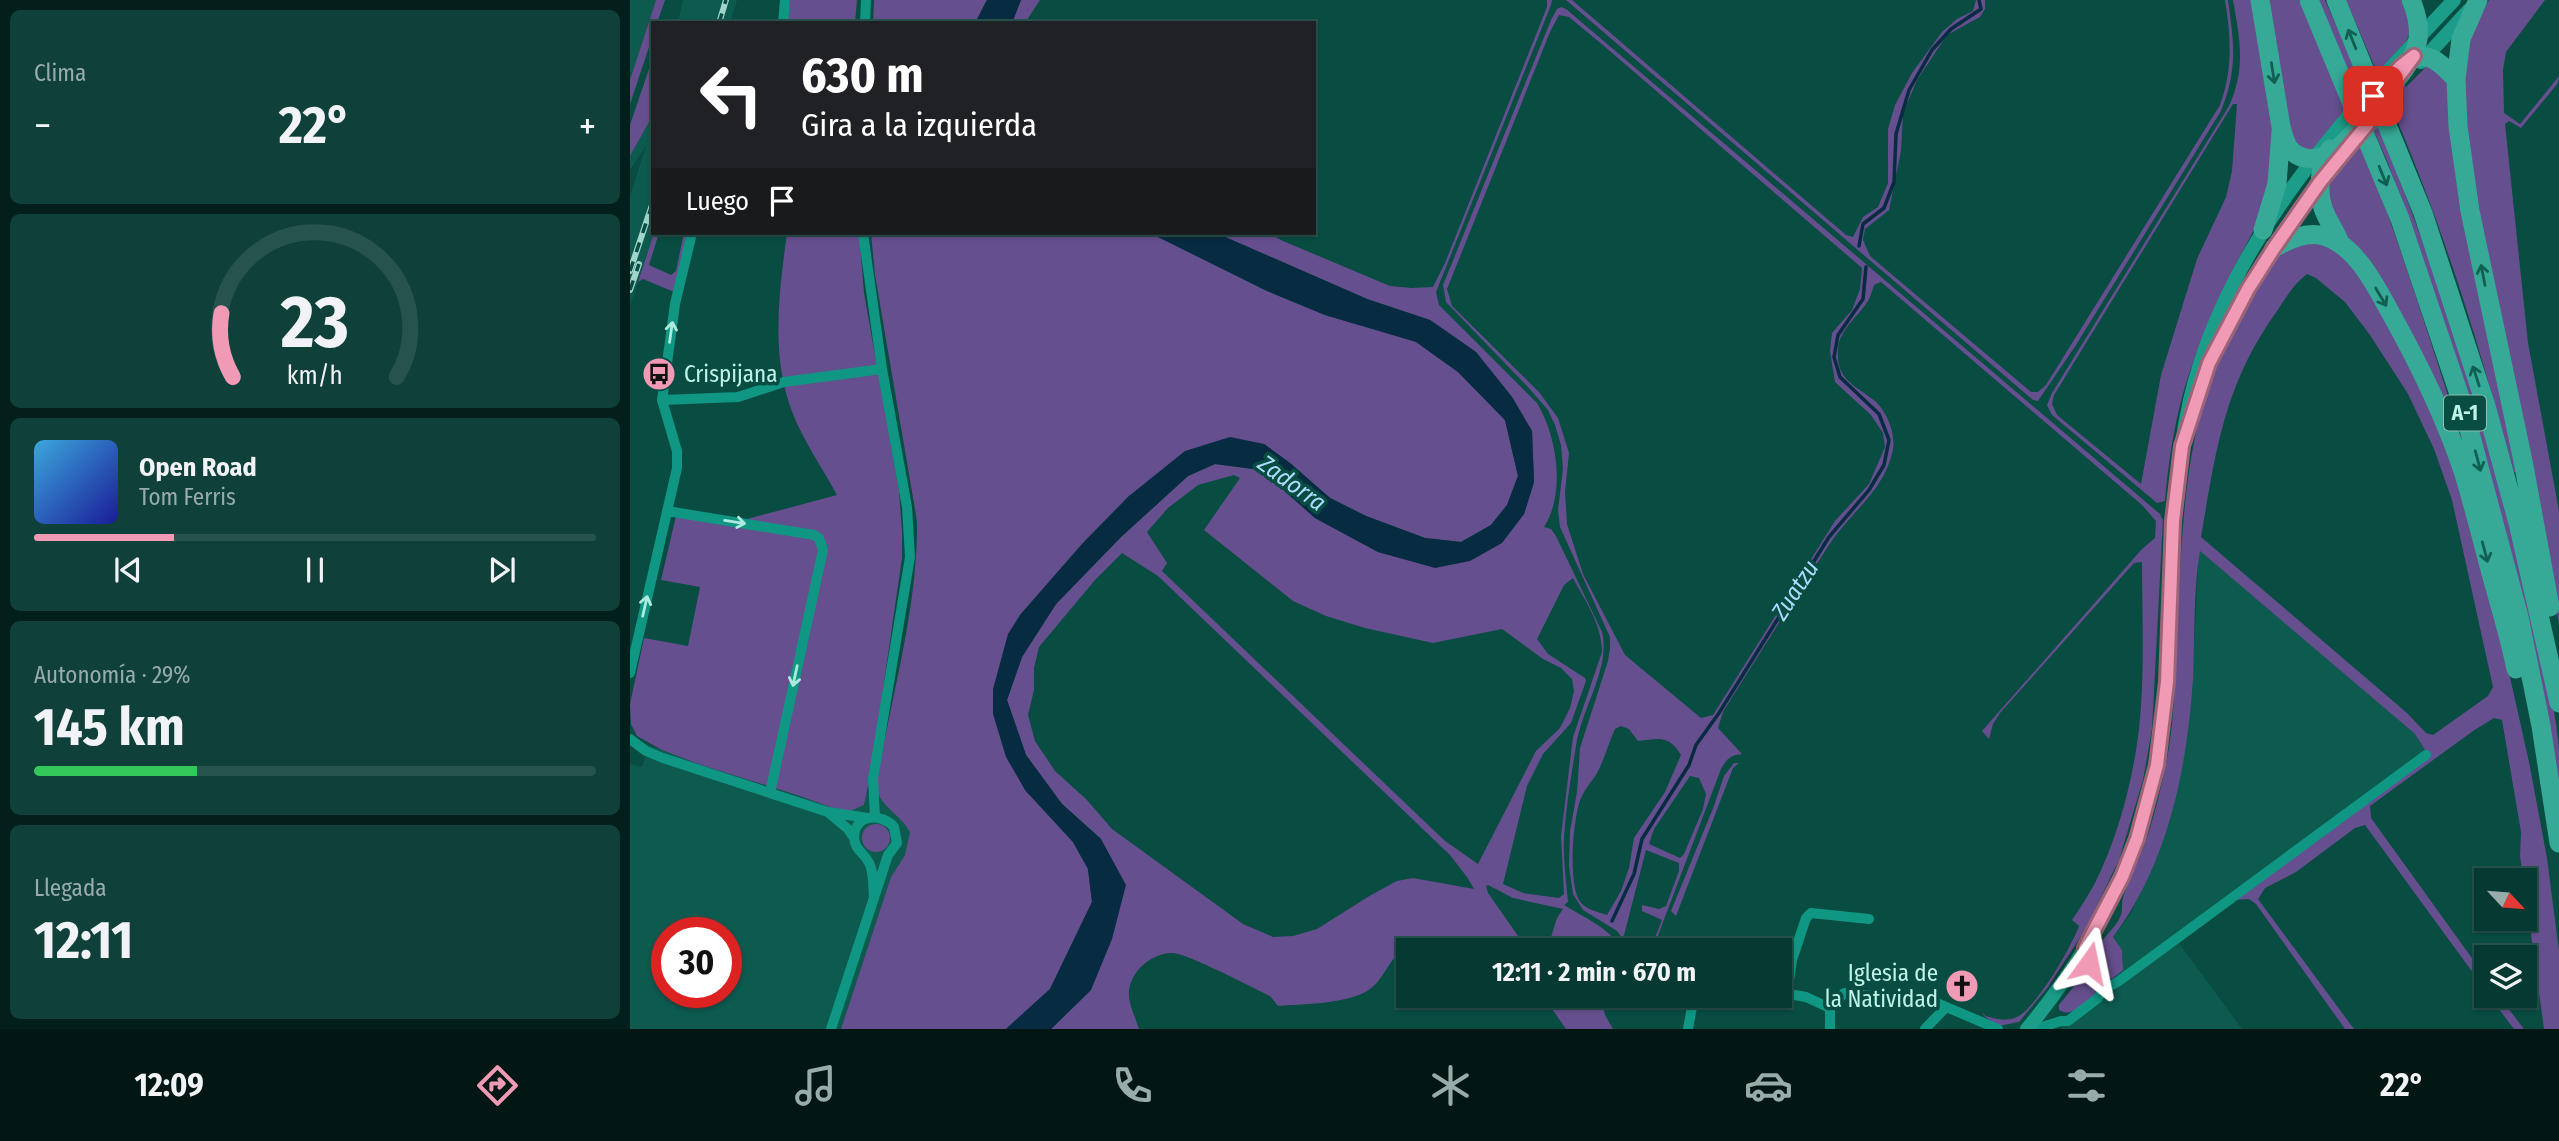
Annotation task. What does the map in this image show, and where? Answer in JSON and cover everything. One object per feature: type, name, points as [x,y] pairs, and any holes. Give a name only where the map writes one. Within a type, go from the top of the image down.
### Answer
[{"type":"highway","points":[[2260,0],[2281,127],[2288,148],[2305,159],[2331,149]]},
{"type":"highway","name":"A-1","points":[[2309,0],[2400,219],[2462,402],[2519,617],[2541,726],[2559,843]]},
{"type":"highway","name":"A-1","points":[[2336,0],[2423,213],[2486,406],[2518,523],[2558,697]]},
{"type":"highway","points":[[2340,243],[2323,208],[2320,182],[2331,149],[2360,113],[2381,100],[2409,62],[2417,21],[2411,0]]},
{"type":"highway","points":[[2478,0],[2461,39],[2456,79],[2458,126],[2470,211],[2545,577],[2555,639],[2558,697]]},
{"type":"highway","points":[[2409,62],[2439,62],[2456,79]]},
{"type":"highway","points":[[2263,230],[2277,184],[2281,127]]},
{"type":"highway","points":[[2274,248],[2290,239],[2306,235],[2322,235],[2340,243],[2356,258],[2409,346],[2449,434],[2464,475],[2512,651],[2559,843]]},
{"type":"street","points":[[783,21],[785,0]]},
{"type":"street","points":[[865,21],[866,0]]},
{"type":"street","points":[[2409,62],[2454,0]]},
{"type":"street","points":[[2409,62],[2478,0]]},
{"type":"street","points":[[2027,1029],[2067,977],[2110,903],[2132,852],[2148,801],[2157,765],[2167,682],[2173,521],[2182,446],[2190,401],[2203,357],[2233,287],[2263,230],[2331,149]]},
{"type":"street","points":[[2182,446],[2209,363],[2248,289],[2320,182]]},
{"type":"street","points":[[630,673],[677,468],[677,451],[662,400],[675,304],[692,235]]},
{"type":"street","points":[[863,235],[882,369],[907,507],[910,557],[873,779],[871,817]]},
{"type":"street","points":[[662,400],[738,397],[784,382],[882,369]]},
{"type":"street","points":[[667,512],[814,535],[822,542],[823,550],[770,793]]},
{"type":"street","points":[[630,739],[646,751],[663,758],[828,812],[883,818],[894,827],[897,842],[888,855],[831,1029]]},
{"type":"street","points":[[2036,1029],[2067,1024],[2098,998],[2102,991],[2427,755]]},
{"type":"street","points":[[828,812],[848,829],[858,851],[870,866],[874,898]]},
{"type":"street","points":[[854,838],[858,826],[871,817]]},
{"type":"street","points":[[863,856],[876,860],[888,855]]},
{"type":"street","points":[[1792,960],[1806,918],[1811,913],[1869,919]]},
{"type":"street","points":[[2085,948],[2091,974]]},
{"type":"street","points":[[2067,977],[2091,974],[2096,977],[2102,991]]},
{"type":"street","points":[[1830,1029],[1830,1008],[1843,993],[1937,1003],[1998,1029]]},
{"type":"street","points":[[1792,995],[1806,997],[1830,1008]]},
{"type":"street","points":[[2046,1006],[2067,1024]]},
{"type":"street","points":[[1925,1029],[1946,1007]]},
{"type":"street","points":[[1688,1029],[1692,1008]]},
{"type":"shaded area","points":[[630,0],[656,0],[630,80]]},
{"type":"shaded area","points":[[656,0],[665,0],[658,21],[651,21],[651,41],[630,104],[630,80]]},
{"type":"shaded area","points":[[683,0],[737,0],[731,21],[678,21]]},
{"type":"shaded area","points":[[790,0],[857,0],[855,21],[787,21]]},
{"type":"shaded area","points":[[874,0],[987,0],[976,21],[873,21]]},
{"type":"shaded area","points":[[1021,0],[1040,0],[1026,21],[1013,21]]},
{"type":"shaded area","points":[[1547,0],[1552,0],[1436,292],[1439,305],[1537,403],[1550,432],[1557,482],[1551,513],[1544,527],[1551,529],[1556,536],[1602,632],[1604,646],[1599,674],[1579,732],[1571,780],[1564,845],[1568,902],[1564,905],[1613,938],[1551,938],[1563,909],[1513,898],[1488,885],[1488,893],[1520,938],[1396,938],[1396,956],[1378,982],[1359,995],[1329,1002],[1278,1006],[1270,996],[1220,972],[1180,955],[1167,953],[1146,963],[1130,984],[1129,998],[1139,1029],[1051,1029],[1091,990],[1101,839],[1062,804],[1026,755],[1007,700],[1022,657],[1056,604],[1121,537],[1188,476],[1215,464],[1261,470],[1315,518],[1378,552],[1435,567],[1524,514],[1534,482],[1532,431],[1512,397],[1476,352],[1430,320],[1367,299],[1221,235],[1272,235],[1390,286],[1433,287],[1547,7]],"holes":[[[1234,475],[1240,478],[1204,530],[1293,601],[1326,616],[1433,643],[1502,629],[1543,659],[1561,668],[1572,679],[1574,691],[1570,708],[1560,728],[1536,751],[1478,864],[1445,841],[1162,571],[1167,563],[1147,532],[1168,508],[1198,485]],[[1122,553],[1158,576],[1450,855],[1474,889],[1413,878],[1397,881],[1317,929],[1293,936],[1273,937],[1243,924],[1112,829],[1086,799],[1055,771],[1035,741],[1028,715],[1034,690],[1034,668],[1039,647],[1095,580]],[[1573,578],[1599,632],[1602,652],[1573,737],[1561,836],[1564,894],[1559,898],[1523,893],[1503,884],[1527,786],[1543,754],[1571,723],[1586,681],[1548,654],[1537,639],[1564,585]]]},
{"type":"shaded area","points":[[1566,0],[1572,0],[1846,235],[1853,237],[1863,217],[1878,207],[1888,183],[1888,129],[1895,105],[1912,73],[1942,32],[1957,19],[1973,11],[1976,0],[1985,0],[1985,9],[1980,17],[1947,35],[1917,80],[1903,113],[1901,151],[1889,210],[1865,229],[1863,240],[1870,256],[2031,392],[2038,392],[2046,385],[2220,105],[2230,53],[2225,0],[2228,0],[2232,30],[2232,69],[2221,111],[2076,345],[2038,401],[2033,400]]},
{"type":"shaded area","points":[[2233,0],[2252,0],[2267,70],[2273,118],[2269,190],[2262,213],[2217,304],[2193,361],[2174,431],[2165,501],[2157,503],[2052,415],[2047,405],[2229,106],[2240,66]],"holes":[[[2233,104],[2237,104],[2232,171],[2226,197],[2197,259],[2161,375],[2141,484],[2057,415],[2052,404],[2054,395]]]},
{"type":"shaded area","points":[[2267,0],[2299,0],[2324,53],[2389,217],[2462,440],[2331,212],[2328,180],[2350,157],[2331,129],[2314,152],[2306,151],[2288,134]]},
{"type":"shaded area","points":[[2317,0],[2325,0],[2385,141],[2461,356],[2503,503],[2549,685],[2559,749],[2559,791],[2416,240],[2387,161]]},
{"type":"shaded area","points":[[2346,0],[2401,0],[2411,28],[2407,40],[2388,61],[2406,87],[2426,67],[2432,66],[2448,81],[2518,472],[2514,472],[2456,276],[2435,216]]},
{"type":"shaded area","points":[[2489,0],[2545,0],[2506,52],[2503,70],[2504,113],[2520,124],[2559,76],[2558,83],[2521,128],[2509,121],[2505,124],[2528,343],[2559,511],[2559,624],[2538,499],[2486,253],[2463,110],[2466,44]]},
{"type":"shaded area","points":[[1557,9],[1566,9],[2160,514],[2163,520],[2152,729],[2143,780],[2119,860],[2085,930],[2048,987],[2019,1022],[1998,1026],[1984,1016],[1982,1010],[1985,1016],[2001,1020],[2013,1019],[2025,1011],[2043,990],[2079,926],[2072,920],[2092,888],[2111,847],[2129,788],[2141,708],[2142,562],[2134,563],[2000,713],[1993,724],[1989,739],[1982,731],[2142,549],[2155,538],[2156,521],[2142,505],[1881,282],[1874,285],[1867,302],[1841,336],[1838,359],[1846,379],[1876,402],[1888,420],[1893,435],[1889,464],[1875,489],[1829,545],[1723,712],[1718,728],[1742,754],[1729,758],[1721,769],[1657,938],[1654,938],[1662,920],[1642,911],[1642,905],[1659,909],[1666,906],[1679,871],[1679,863],[1646,850],[1623,938],[1617,931],[1583,910],[1573,894],[1569,866],[1570,831],[1577,792],[1580,748],[1608,661],[1610,637],[1560,527],[1558,510],[1563,469],[1561,445],[1548,410],[1446,302],[1443,285]],"holes":[[[1559,15],[1569,17],[1862,268],[1860,289],[1852,310],[1832,333],[1830,351],[1835,382],[1871,415],[1883,433],[1885,447],[1869,484],[1835,521],[1713,715],[1701,718],[1625,655],[1583,574],[1567,524],[1565,492],[1569,453],[1558,418],[1539,392],[1452,306],[1447,289],[1550,32]],[[1621,726],[1629,729],[1638,741],[1667,741],[1681,755],[1665,792],[1634,838],[1629,868],[1621,891],[1607,915],[1588,908],[1579,900],[1574,879],[1573,849],[1581,798],[1599,770],[1615,729]],[[1690,776],[1699,778],[1706,794],[1703,809],[1680,858],[1649,844],[1654,829]]]},
{"type":"shaded area","points":[[651,63],[651,119],[630,156],[630,125]]},
{"type":"shaded area","points":[[651,119],[651,235],[653,235],[630,306],[630,196],[646,146],[630,170],[630,156]]},
{"type":"shaded area","points":[[653,235],[658,235],[649,265],[671,275],[676,271],[684,235],[688,235],[674,292],[643,279],[638,282]]},
{"type":"shaded area","points":[[787,235],[859,235],[864,293],[899,491],[902,558],[871,772],[864,805],[846,813],[662,750],[637,736],[631,724],[630,704],[644,638],[688,646],[700,587],[661,580],[676,516],[740,521],[837,495],[797,424],[786,392],[779,347],[781,278]]},
{"type":"shaded area","points":[[871,235],[1154,235],[1267,291],[1325,315],[1415,341],[1458,372],[1505,420],[1518,476],[1507,505],[1491,525],[1461,542],[1425,538],[1366,516],[1330,498],[1264,444],[1129,496],[1083,543],[1020,615],[993,689],[1025,790],[1073,842],[1088,869],[1092,902],[1050,989],[1006,1029],[841,1029],[891,877],[905,855],[910,832],[882,800],[876,788],[908,622],[917,521],[875,275]]},
{"type":"shaded area","points":[[2324,242],[2347,259],[2379,306],[2440,430],[2462,492],[2495,610],[2547,858],[2559,951],[2559,1029],[2544,1029],[2537,979],[2537,945],[2532,945],[2530,931],[2538,931],[2538,868],[2522,868],[2521,832],[2502,720],[2494,718],[2473,731],[2370,806],[2371,818],[2474,961],[2474,974],[2365,825],[2355,828],[2296,872],[2265,888],[2258,899],[2354,1029],[2345,1029],[2256,904],[2249,899],[2235,900],[2429,756],[2415,734],[2200,551],[2195,598],[2193,679],[2180,781],[2161,847],[2148,879],[2113,937],[2122,950],[2123,970],[2112,979],[2093,969],[2093,954],[2121,915],[2128,882],[2148,836],[2166,764],[2171,736],[2184,516],[2197,430],[2208,387],[2224,345],[2267,269],[2280,254],[2300,243]],"holes":[[[2307,274],[2316,278],[2345,302],[2408,394],[2434,449],[2452,500],[2493,687],[2488,696],[2433,735],[2426,733],[2407,713],[2201,537],[2225,419],[2245,365],[2259,338],[2294,286]]]},
{"type":"shaded area","points":[[2199,550],[2415,734],[2429,756],[2179,943],[2242,1029],[2062,1029],[2060,1026],[2123,970],[2122,950],[2113,937],[2132,912],[2177,789],[2186,742],[2192,683]]},
{"type":"shaded area","points":[[649,745],[846,813],[864,805],[866,794],[876,788],[891,810],[903,820],[910,831],[909,842],[905,855],[891,877],[841,1029],[630,1029],[630,764],[642,767]]},
{"type":"shaded area","points":[[1734,763],[1739,763],[1733,768],[1676,916],[1671,911],[1724,776]]},
{"type":"shaded area","points":[[876,824],[886,828],[890,838],[886,848],[876,852],[866,848],[862,838],[866,828]]},
{"type":"shaded area","points":[[2078,981],[2092,983],[2096,992],[2094,996],[2073,1011],[2059,1010],[2059,1005]]},
{"type":"shaded area","points":[[1551,1008],[1604,1008],[1613,1029],[1566,1029]]},
{"type":"shaded area","points":[[2498,1008],[2508,1008],[2524,1029],[2514,1029]]},
{"type":"water","points":[[987,0],[1021,0],[1013,21],[976,21]]},
{"type":"water","name":"Zadorra","points":[[1154,235],[1221,235],[1367,299],[1430,320],[1476,352],[1512,397],[1532,431],[1534,482],[1524,514],[1502,543],[1470,561],[1435,568],[1378,552],[1315,518],[1261,470],[1215,464],[1188,476],[1121,537],[1056,604],[1022,657],[1007,700],[1026,755],[1062,804],[1101,839],[1126,885],[1112,939],[1091,990],[1051,1029],[1006,1029],[1050,989],[1092,902],[1088,869],[1073,842],[1025,790],[1006,757],[993,714],[993,689],[1008,634],[1020,615],[1083,543],[1129,496],[1185,451],[1230,437],[1264,444],[1330,498],[1366,516],[1425,538],[1461,542],[1491,525],[1507,505],[1518,476],[1505,420],[1458,372],[1416,342],[1325,315],[1267,291]]},
{"type":"waterway","name":"Zuatzu","points":[[1859,246],[1863,224],[1884,208],[1894,182],[1896,134],[1909,90],[1932,50],[1951,29],[1981,9],[1979,0]]},
{"type":"waterway","name":"Zuatzu","points":[[1612,921],[1634,874],[1642,839],[1689,765],[1696,745],[1719,713],[1829,537],[1869,490],[1884,465],[1889,440],[1879,414],[1840,377],[1834,357],[1838,335],[1863,299],[1866,267]]},
{"type":"railway","points":[[720,21],[726,0]]},
{"type":"railway","points":[[630,271],[651,208]]},
{"type":"railway","points":[[630,290],[639,264]]},
{"type":"place","name":"Crispijana","points":[[659,374]]},
{"type":"place","name":"Iglesia de la Natividad","points":[[1962,986]]},
{"type":"route","points":[[2089,963],[2085,948],[2110,903],[2137,839],[2157,765],[2167,682],[2173,521],[2182,446],[2209,363],[2228,323],[2274,248],[2320,182],[2375,115],[2381,100],[2414,56],[2373,96]]}]
